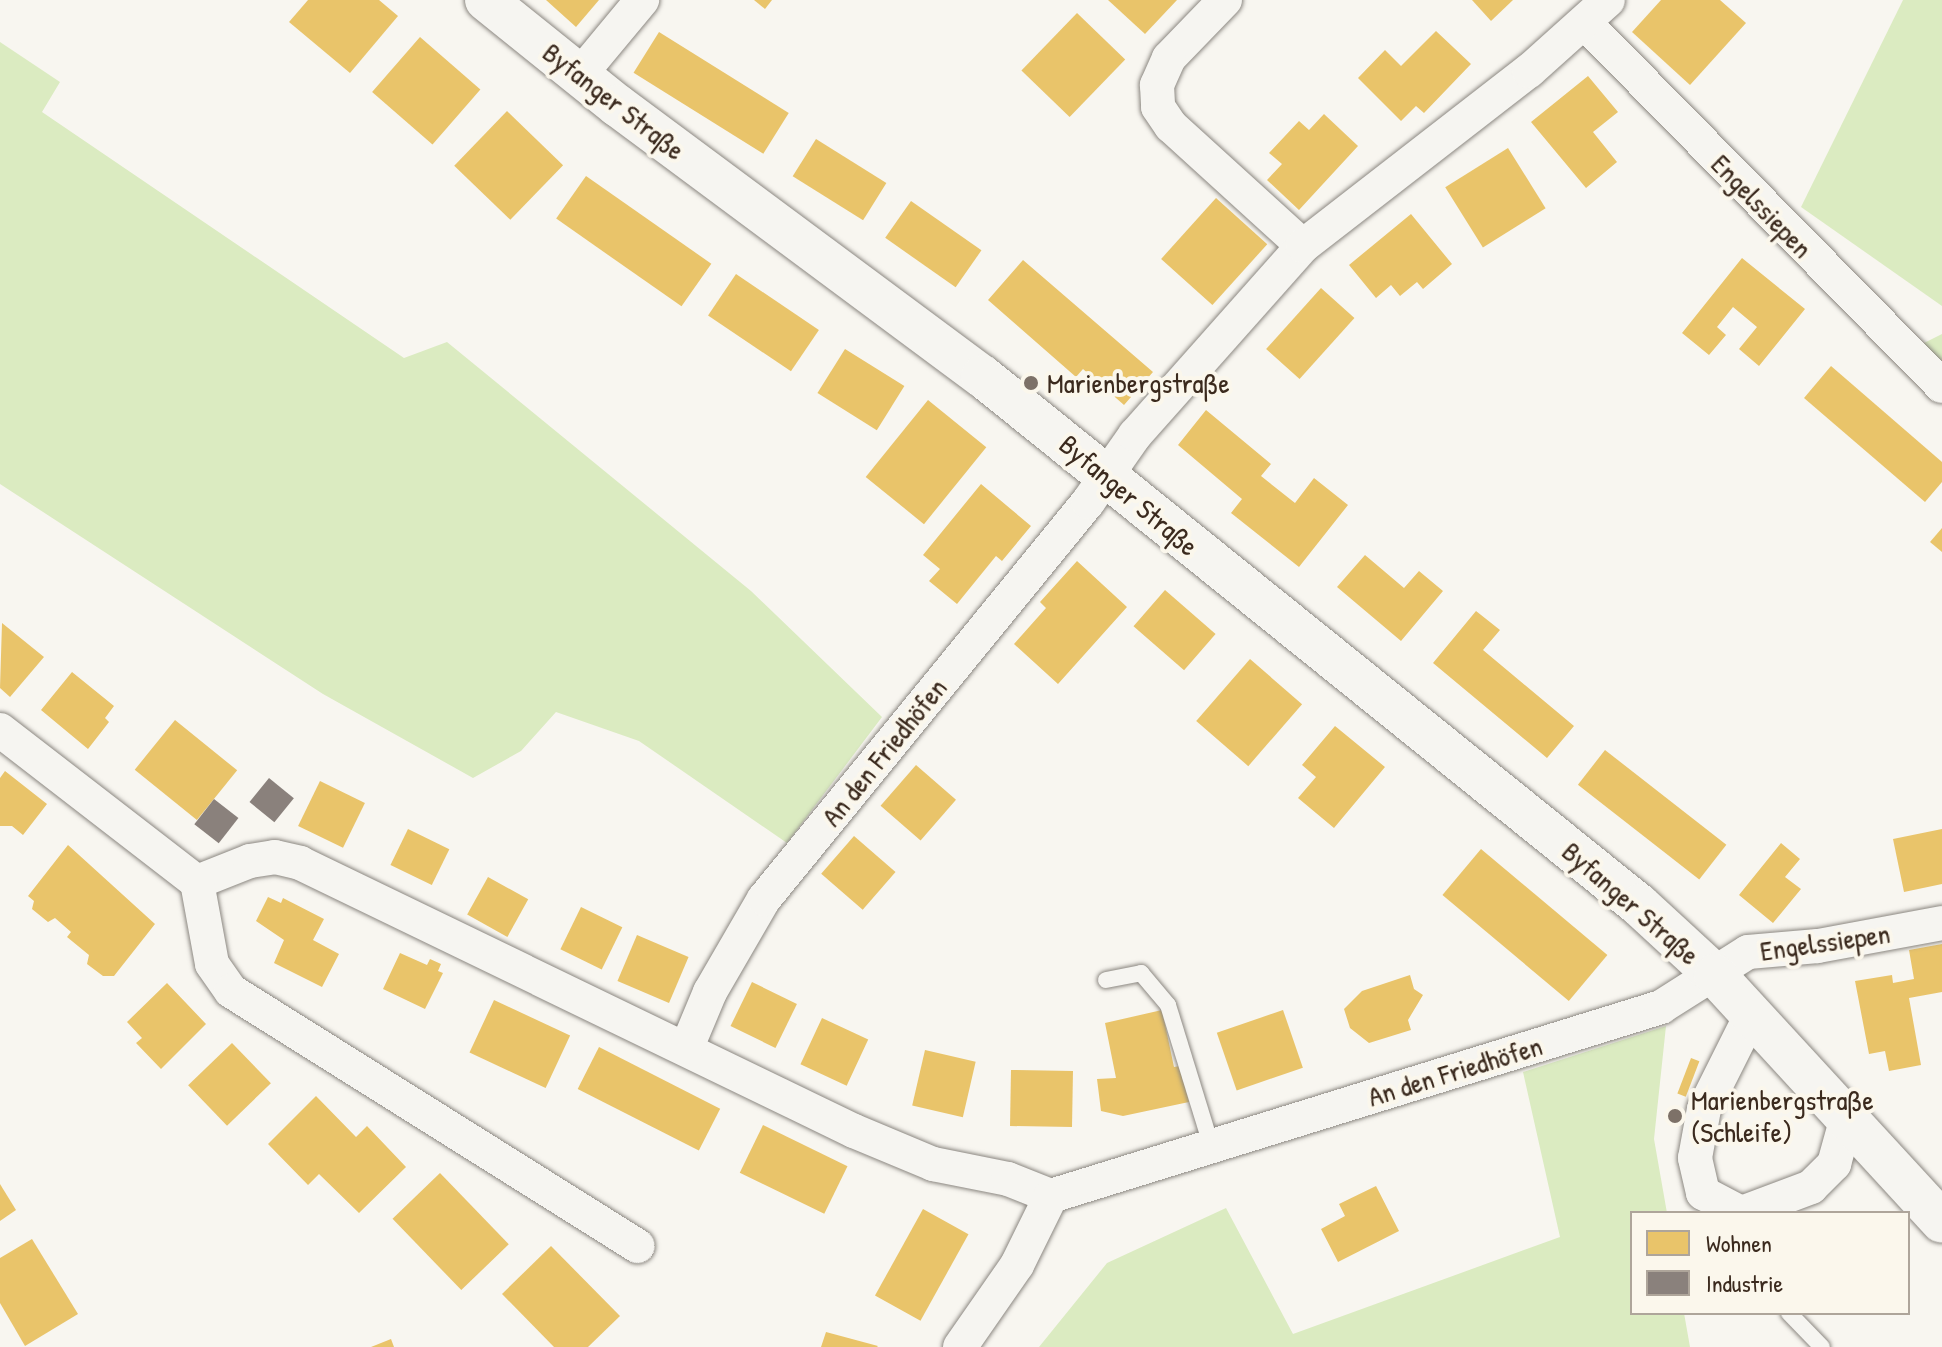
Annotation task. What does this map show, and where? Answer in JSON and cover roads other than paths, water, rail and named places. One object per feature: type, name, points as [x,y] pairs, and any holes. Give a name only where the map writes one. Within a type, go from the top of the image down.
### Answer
[{"type":"street","name":"Byfanger Straße","points":[[486,0],[579,76],[1106,474],[1639,905],[1715,975],[1942,1222]]},
{"type":"street","points":[[579,76],[642,0]]},
{"type":"street","points":[[1225,0],[1160,73],[1158,107],[1171,126],[1303,246]]},
{"type":"street","points":[[1106,474],[1303,246],[1596,12]]},
{"type":"street","name":"Engelssiepen","points":[[1596,12],[1942,386]]},
{"type":"street","name":"An den Friedhöfen","points":[[687,1047],[717,980],[764,899],[1106,474]]},
{"type":"street","points":[[0,730],[197,882],[212,964],[231,991],[638,1246]]},
{"type":"street","points":[[197,882],[250,861],[275,857],[300,863],[907,1153],[1051,1196],[1017,1265],[960,1347]]},
{"type":"street","name":"Engelssiepen","points":[[1715,975],[1748,952],[1818,946],[1942,923]]},
{"type":"street","name":"An den Friedhöfen","points":[[1051,1196],[1661,1007],[1715,975]]},
{"type":"street","points":[[1738,1211],[1703,1193],[1695,1158],[1704,1109],[1751,1015]]},
{"type":"street","points":[[1747,1211],[1811,1187],[1834,1164],[1846,1121]]},
{"type":"lane","points":[[1106,980],[1141,973],[1168,1005],[1212,1148]]},
{"type":"lane","points":[[1791,1315],[1822,1347]]},
{"type":"place","name":"Marienbergstraße","points":[[1031,383]]},
{"type":"place","name":"Marienbergstraße (Schleife)","points":[[1675,1116]]}]
